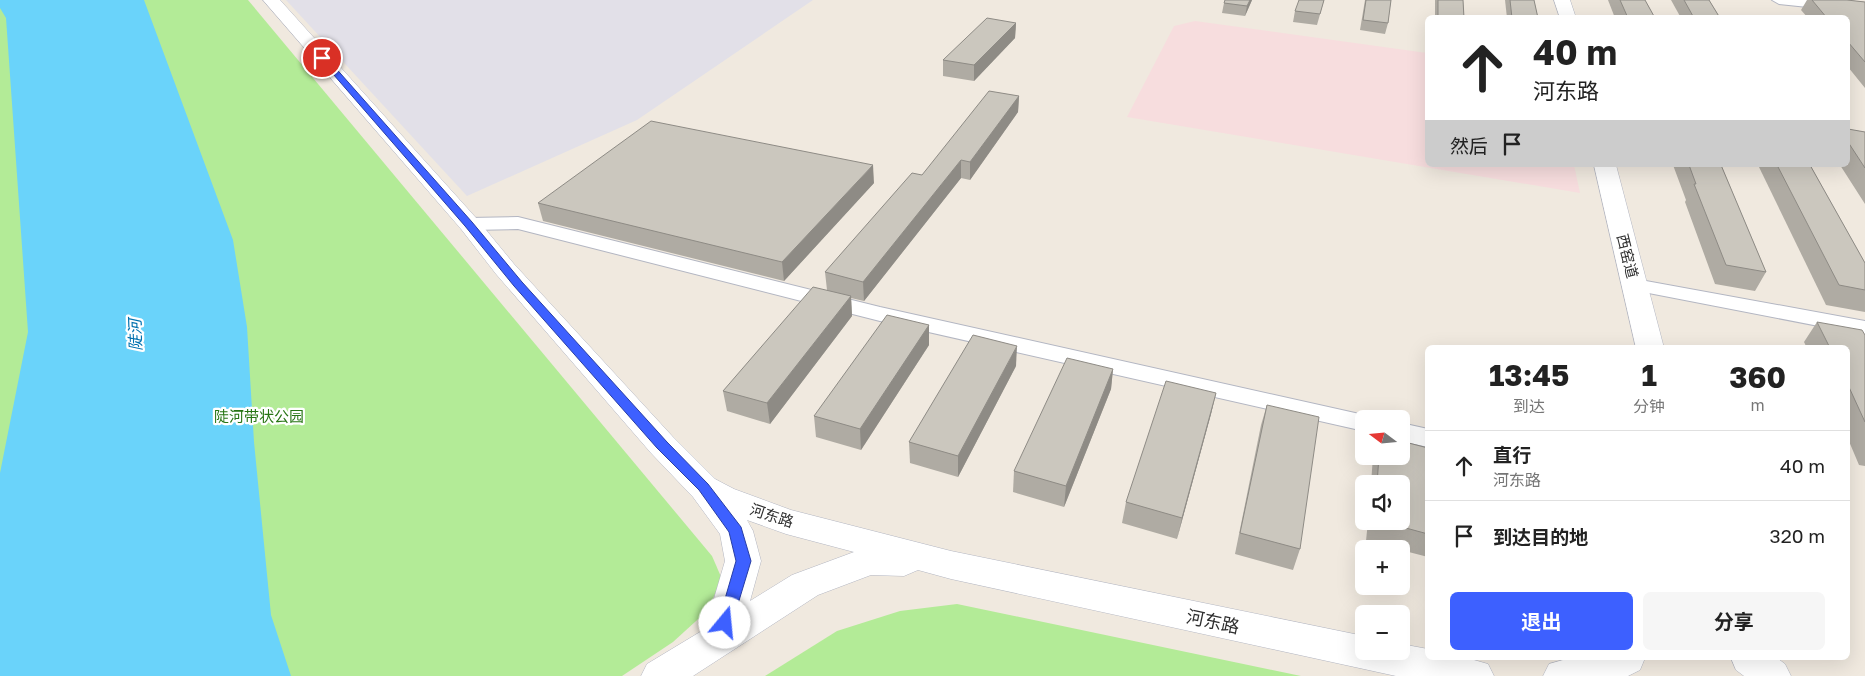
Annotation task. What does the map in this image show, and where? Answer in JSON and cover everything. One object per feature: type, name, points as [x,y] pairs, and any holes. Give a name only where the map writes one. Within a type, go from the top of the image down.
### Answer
[{"type":"street","name":"河东路","points":[[271,0],[649,431],[703,487],[722,498],[786,521],[952,565],[1474,676]]},
{"type":"street","points":[[1562,0],[1567,15]]},
{"type":"street","points":[[1779,0],[1865,9]]},
{"type":"street","name":"西窑道","points":[[1606,167],[1649,345]]},
{"type":"street","points":[[469,224],[518,223],[880,314],[1355,421]]},
{"type":"street","points":[[1635,285],[1865,328]]},
{"type":"street","points":[[1410,434],[1425,437]]},
{"type":"street","points":[[703,487],[736,531],[743,561],[721,637]]},
{"type":"street","name":"河东路","points":[[661,676],[805,585],[869,561],[952,565]]},
{"type":"street","points":[[1563,676],[1614,665],[1623,660]]},
{"type":"street","points":[[1752,660],[1771,676]]},
{"type":"shaded area","points":[[286,0],[813,0],[637,120],[467,196]]},
{"type":"shaded area","points":[[1195,21],[1425,53],[1425,167],[1127,117],[1174,26]]},
{"type":"shaded area","points":[[1425,167],[1574,167],[1580,193]]},
{"type":"green space","name":"陡河带状公园","points":[[0,0],[248,0],[712,556],[722,579],[707,611],[673,642],[622,676],[0,676]]},
{"type":"green space","points":[[957,604],[1301,676],[765,676],[837,631],[900,611]]},
{"type":"water","name":"陡河","points":[[0,0],[144,0],[233,240],[247,327],[254,442],[271,615],[291,676],[0,676],[0,473],[28,332],[6,18],[0,8]]},
{"type":"building","points":[[1225,0],[1250,0],[1247,6],[1224,3]]},
{"type":"building","points":[[1299,0],[1324,0],[1320,14],[1295,11]]},
{"type":"building","points":[[1366,0],[1391,0],[1388,23],[1363,20]]},
{"type":"building","points":[[1438,0],[1463,0],[1464,15],[1438,15]]},
{"type":"building","points":[[1510,0],[1534,0],[1537,15],[1512,15]]},
{"type":"building","points":[[1620,0],[1645,0],[1653,15],[1627,15]]},
{"type":"building","points":[[1684,0],[1709,0],[1718,15],[1692,15]]},
{"type":"building","points":[[1812,0],[1865,2],[1865,62],[1850,44],[1850,15],[1824,15]]},
{"type":"building","points":[[987,18],[1016,23],[974,65],[943,60]]},
{"type":"building","points":[[989,91],[1019,96],[970,162],[961,160],[863,282],[825,272],[912,173],[922,175]]},
{"type":"building","points":[[651,121],[873,165],[782,262],[538,203]]},
{"type":"building","points":[[1850,129],[1865,132],[1865,168],[1850,145]]},
{"type":"building","points":[[1690,167],[1722,167],[1766,272],[1726,265],[1694,184],[1696,184]]},
{"type":"building","points":[[1778,167],[1811,167],[1865,263],[1865,290],[1839,285]]},
{"type":"building","points":[[813,287],[851,296],[767,403],[723,391]]},
{"type":"building","points":[[887,315],[929,325],[860,429],[814,416]]},
{"type":"building","points":[[1817,322],[1862,330],[1865,335],[1865,422],[1850,389],[1850,345],[1828,345]]},
{"type":"building","points":[[973,335],[1017,346],[958,456],[909,442]]},
{"type":"building","points":[[1067,358],[1113,369],[1066,486],[1014,471]]},
{"type":"building","points":[[1166,381],[1216,393],[1182,518],[1126,502]]},
{"type":"building","points":[[1267,405],[1319,417],[1300,549],[1240,533]]},
{"type":"building","points":[[1410,443],[1425,447],[1425,533],[1410,529],[1410,475],[1378,475],[1378,465],[1410,465]]},
{"type":"route","points":[[322,58],[469,224],[518,284],[662,445],[703,487],[736,531],[743,561],[725,623]]}]
